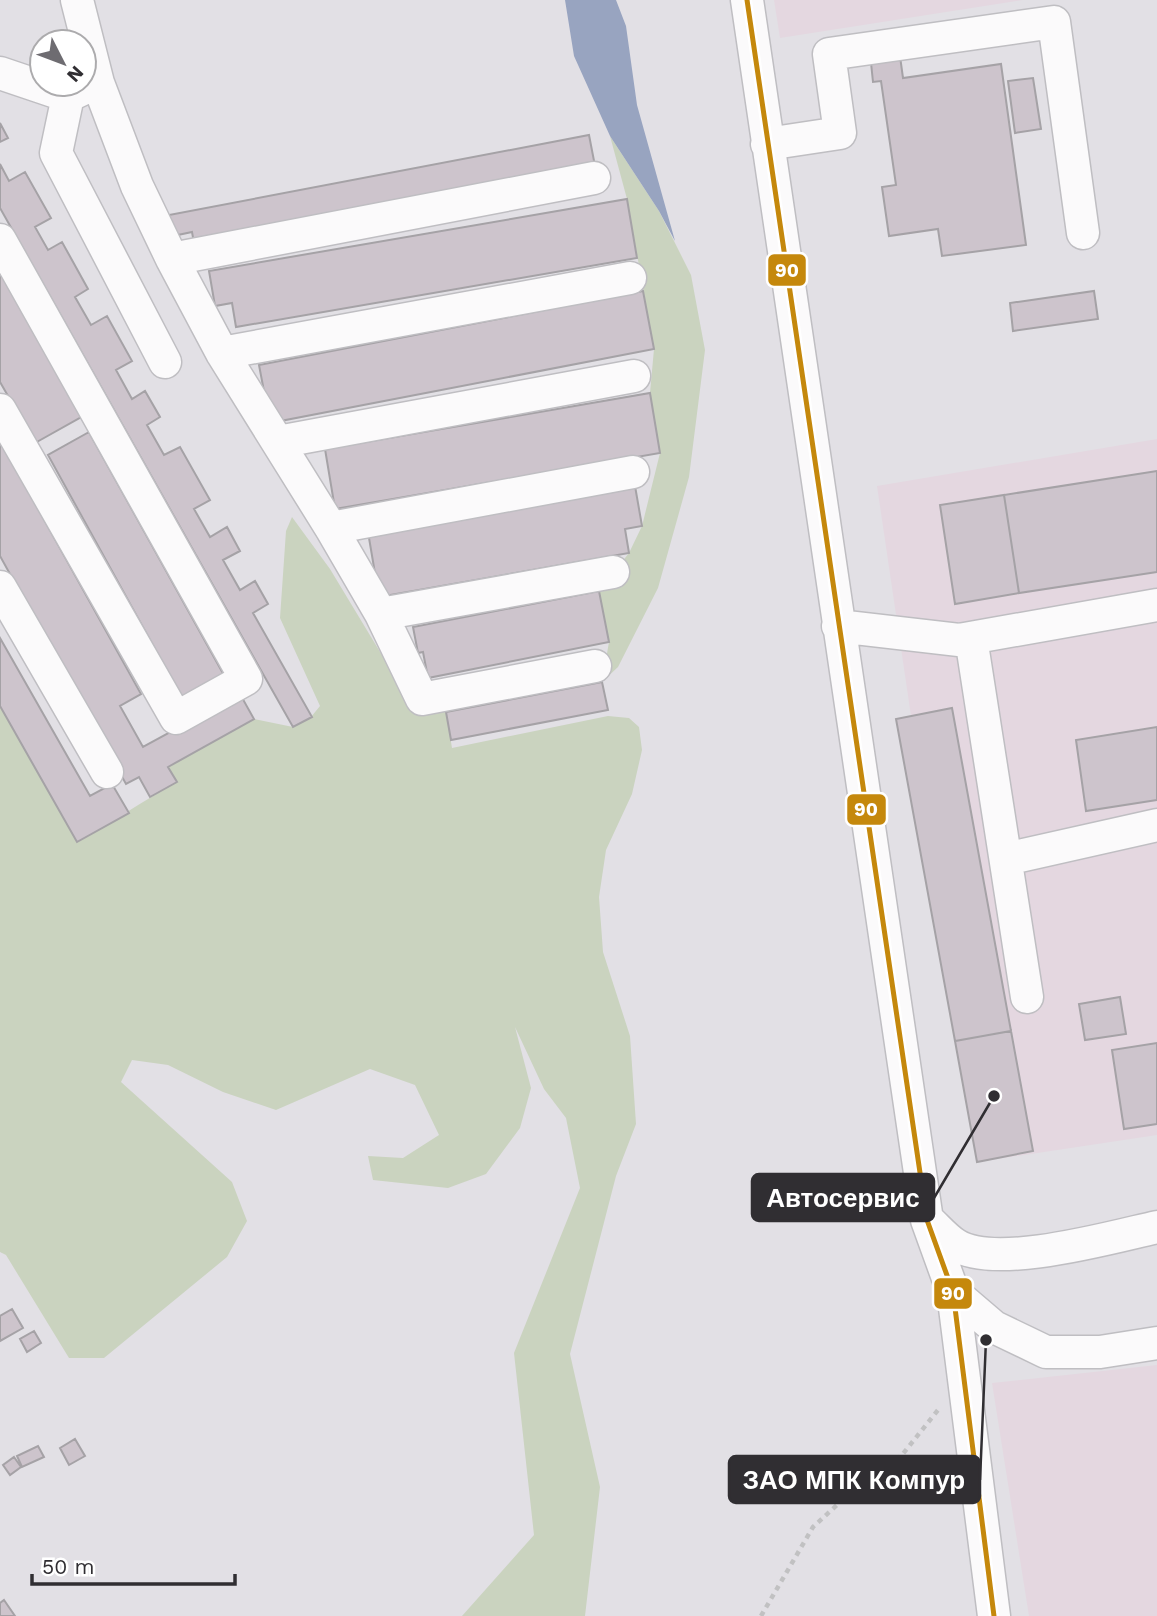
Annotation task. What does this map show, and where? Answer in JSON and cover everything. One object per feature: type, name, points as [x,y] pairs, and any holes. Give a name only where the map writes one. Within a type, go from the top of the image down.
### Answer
[{"type":"street","points":[[77,0],[84,28]]},
{"type":"street","points":[[747,0],[927,1220],[953,1292],[994,1616]]},
{"type":"street","points":[[767,144],[840,133],[829,54],[1054,22],[1083,233]]},
{"type":"street","points":[[0,73],[28,82]]},
{"type":"street","points":[[98,83],[137,186],[172,259],[222,353],[381,614],[422,699],[595,666]]},
{"type":"street","points":[[68,98],[56,153],[166,362]]},
{"type":"street","points":[[172,259],[594,178]]},
{"type":"street","points":[[0,240],[246,679],[176,718],[0,410]]},
{"type":"street","points":[[222,353],[630,278]]},
{"type":"street","points":[[278,442],[635,376]]},
{"type":"street","points":[[331,528],[633,472]]},
{"type":"street","points":[[381,614],[613,572]]},
{"type":"street","points":[[0,587],[107,772]]},
{"type":"street","points":[[838,626],[959,640],[1157,605]]},
{"type":"street","points":[[971,638],[1027,997]]},
{"type":"street","points":[[1006,859],[1157,825]]},
{"type":"street","points":[[927,1220],[957,1246],[978,1253],[1023,1253],[1157,1227]]},
{"type":"street","points":[[953,1292],[994,1327],[1046,1352],[1100,1352],[1157,1343]]},
{"type":"path","points":[[761,1616],[813,1527],[849,1494],[902,1455],[932,1416],[949,1400],[967,1399]]},
{"type":"shaded area","points":[[774,0],[1023,0],[780,38]]},
{"type":"shaded area","points":[[1157,439],[1157,1135],[977,1162],[877,486]]},
{"type":"shaded area","points":[[1157,1365],[1157,1616],[1029,1616],[992,1383]]},
{"type":"green space","points":[[610,136],[659,211],[691,275],[705,350],[689,477],[658,588],[618,667],[602,682],[609,642],[599,591],[629,553],[642,526],[660,453],[650,393],[654,349],[627,199]]},
{"type":"green space","points":[[292,517],[330,569],[400,685],[423,706],[446,712],[452,748],[608,716],[629,718],[639,727],[642,750],[632,794],[606,850],[599,897],[603,952],[630,1036],[636,1124],[616,1176],[570,1354],[600,1487],[585,1616],[462,1616],[534,1535],[514,1353],[580,1188],[566,1118],[544,1089],[515,1027],[531,1088],[520,1128],[486,1174],[448,1188],[373,1180],[368,1156],[403,1158],[439,1135],[415,1085],[370,1069],[276,1110],[223,1092],[168,1065],[132,1060],[121,1082],[232,1182],[247,1221],[227,1257],[104,1358],[69,1358],[6,1255],[0,1252],[0,706],[77,842],[177,782],[168,767],[254,719],[293,727],[311,717],[320,706],[280,618],[286,531]]},
{"type":"water","points":[[565,0],[616,0],[626,26],[637,105],[675,241],[659,211],[610,136],[574,56]]},
{"type":"building","points":[[899,49],[903,78],[1001,64],[1026,245],[942,256],[938,229],[889,236],[882,187],[896,185],[881,81],[873,82],[870,53]]},
{"type":"building","points":[[1033,78],[1041,129],[1015,133],[1008,81]]},
{"type":"building","points":[[0,123],[8,138],[0,142]]},
{"type":"building","points":[[589,135],[595,166],[194,243],[192,232],[173,236],[169,215]]},
{"type":"building","points":[[0,164],[9,181],[25,172],[51,218],[35,227],[48,250],[62,242],[88,289],[75,297],[91,325],[107,316],[132,361],[116,370],[132,399],[145,391],[160,417],[147,425],[164,455],[180,447],[210,500],[194,509],[210,537],[227,527],[240,551],[223,560],[240,590],[255,581],[268,604],[253,613],[312,717],[293,727],[0,208]]},
{"type":"building","points":[[627,199],[637,258],[236,327],[232,303],[215,306],[209,271]]},
{"type":"building","points":[[0,270],[83,416],[35,443],[0,382]]},
{"type":"building","points":[[643,291],[654,349],[270,423],[259,365]]},
{"type":"building","points":[[1094,291],[1098,319],[1013,331],[1010,303]]},
{"type":"building","points":[[650,393],[660,453],[335,509],[325,449]]},
{"type":"building","points":[[89,432],[225,677],[183,700],[48,455]]},
{"type":"building","points":[[0,440],[141,694],[120,706],[143,747],[240,694],[254,719],[168,767],[177,782],[150,797],[139,777],[126,784],[0,556]]},
{"type":"building","points":[[1157,471],[1157,572],[1019,593],[1004,495]]},
{"type":"building","points":[[635,486],[642,526],[625,529],[629,553],[379,597],[368,532]]},
{"type":"building","points":[[1004,495],[1019,593],[955,604],[940,505]]},
{"type":"building","points":[[599,591],[609,642],[428,678],[423,652],[418,653],[413,627]]},
{"type":"building","points":[[0,638],[90,796],[112,784],[129,813],[77,842],[0,706]]},
{"type":"building","points":[[602,682],[608,710],[451,740],[446,712]]},
{"type":"building","points":[[952,708],[1011,1031],[955,1041],[896,719]]},
{"type":"building","points":[[1157,727],[1157,800],[1086,811],[1076,740]]},
{"type":"building","points":[[1120,997],[1126,1034],[1085,1040],[1079,1004]]},
{"type":"building","points":[[1011,1031],[1033,1151],[977,1162],[955,1041]]},
{"type":"building","points":[[1157,1043],[1157,1124],[1124,1129],[1112,1050]]},
{"type":"building","points":[[12,1309],[23,1328],[0,1341],[0,1316]]},
{"type":"building","points":[[34,1331],[41,1343],[27,1352],[20,1339]]},
{"type":"building","points":[[75,1439],[85,1456],[69,1465],[60,1448]]},
{"type":"building","points":[[38,1446],[44,1457],[22,1467],[17,1456]]},
{"type":"building","points":[[14,1457],[21,1467],[10,1475],[3,1465]]},
{"type":"building","points":[[4,1600],[15,1616],[0,1616],[0,1603]]},
{"type":"transit line","name":"90","points":[[747,0],[927,1220],[953,1292],[994,1616]]},
{"type":"place","name":"Автосервис","points":[[994,1096]]},
{"type":"place","name":"ЗАО МПК Компур","points":[[986,1340]]}]
